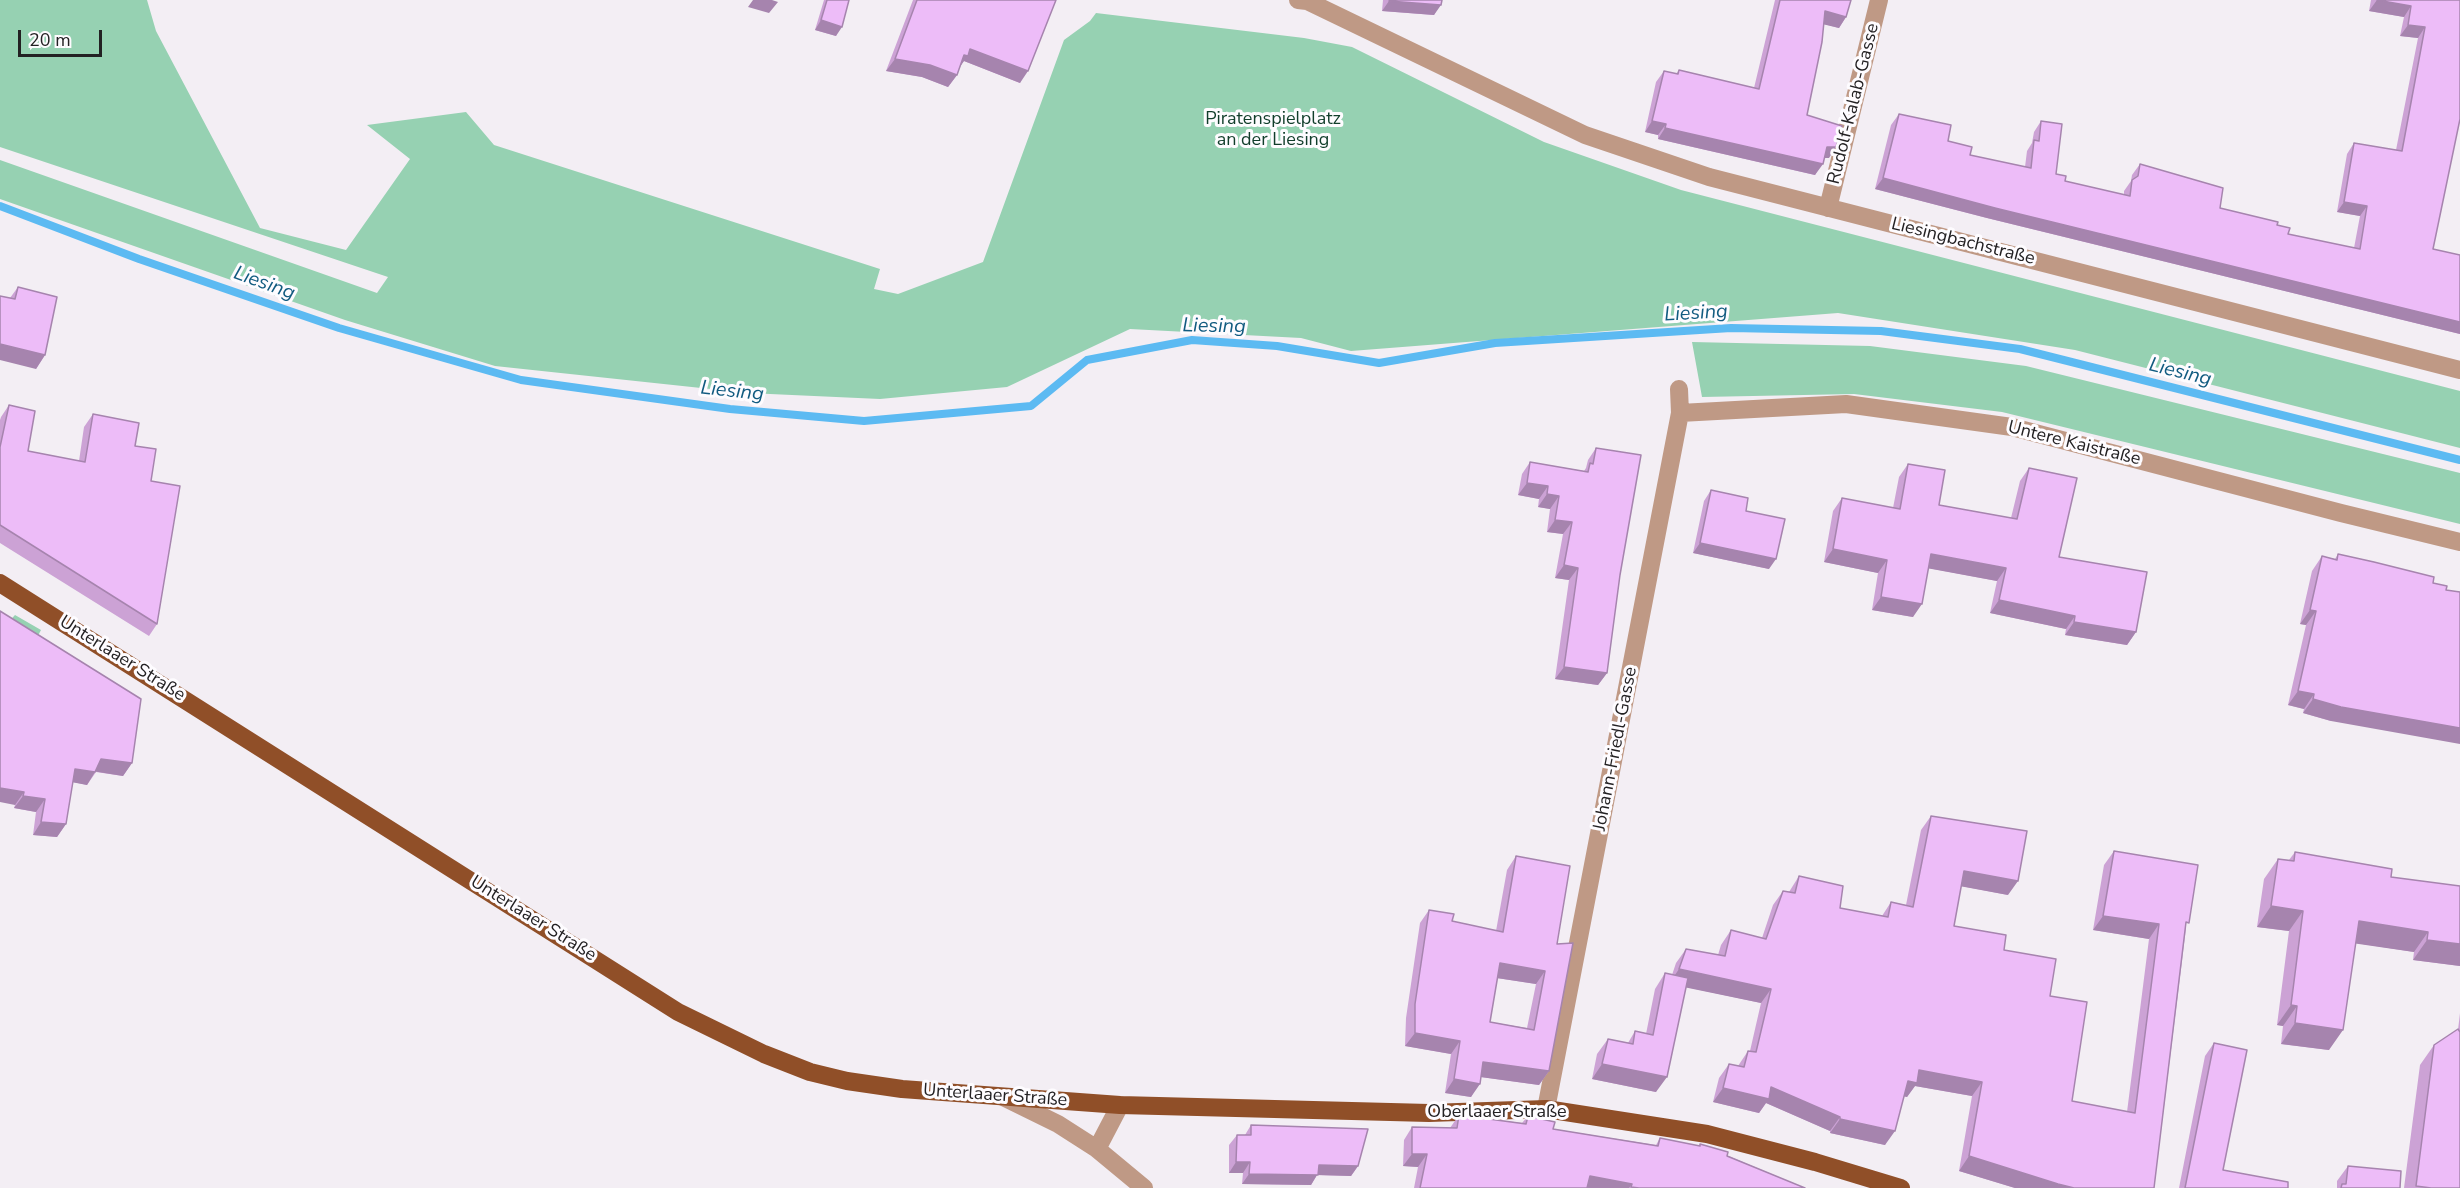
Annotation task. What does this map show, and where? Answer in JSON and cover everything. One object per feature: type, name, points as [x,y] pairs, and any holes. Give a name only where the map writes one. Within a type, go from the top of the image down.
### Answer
[{"type":"main road","name":"Unterlaaer Straße","points":[[0,583],[678,1012],[764,1054],[810,1072],[847,1081],[902,1089],[1120,1105]]},
{"type":"main road","name":"Oberlaaer Straße","points":[[1120,1105],[1429,1113],[1546,1109],[1707,1134],[1892,1187]]},
{"type":"street","name":"Liesingbachstraße","points":[[1298,0],[1307,0],[1585,135],[1709,177],[2460,370]]},
{"type":"street","name":"Rudolf-Kalab-Gasse","points":[[1828,208],[1879,0]]},
{"type":"street","name":"Johann-Friedl-Gasse","points":[[1546,1109],[1680,413],[1679,389]]},
{"type":"street","name":"Untere Kaistraße","points":[[1680,413],[1846,404],[2012,427],[2460,542]]},
{"type":"street","points":[[1003,1097],[1058,1124],[1097,1149],[1144,1188]]},
{"type":"street","points":[[1097,1149],[1120,1105]]},
{"type":"green space","name":"Piratenspielplatz an der Liesing","points":[[0,0],[147,0],[156,31],[260,228],[346,250],[410,159],[367,125],[466,112],[494,145],[880,269],[874,289],[898,294],[983,262],[1064,40],[1090,21],[1096,13],[1304,38],[1352,47],[1544,142],[1681,190],[2460,391],[2460,448],[2075,350],[1838,313],[1351,351],[1301,338],[1130,329],[1007,387],[880,399],[748,393],[495,366],[345,320],[0,199],[0,160],[377,293],[388,277],[0,147]]},
{"type":"green space","points":[[1692,342],[1870,346],[2026,366],[2460,473],[2460,524],[2002,412],[1854,394],[1702,397]]},
{"type":"green space","points":[[15,615],[41,630],[32,647],[2,629]]},
{"type":"building","points":[[827,0],[849,0],[842,27],[821,20]]},
{"type":"building","points":[[917,0],[1056,0],[1028,71],[970,49],[968,56],[964,55],[957,75],[930,65],[895,59]]},
{"type":"building","points":[[1390,0],[1442,0],[1441,5]]},
{"type":"building","points":[[1780,0],[1851,0],[1846,17],[1825,11],[1822,42],[1807,115],[1842,126],[1836,147],[1827,147],[1823,164],[1665,128],[1666,124],[1652,121],[1664,71],[1678,74],[1679,70],[1759,89]]},
{"type":"building","points":[[2377,0],[2460,0],[2460,119],[2433,249],[2460,255],[2460,322],[1995,208],[1883,178],[1899,114],[1951,125],[1948,141],[1972,147],[1970,155],[2031,168],[2034,140],[2039,141],[2041,121],[2062,124],[2056,174],[2066,176],[2065,181],[2130,196],[2132,180],[2138,176],[2140,164],[2223,188],[2220,208],[2278,222],[2277,225],[2290,228],[2288,234],[2360,249],[2367,206],[2344,202],[2354,143],[2402,151],[2425,27],[2408,25],[2411,6]]},
{"type":"building","points":[[18,287],[57,297],[45,355],[0,344],[0,296],[15,299]]},
{"type":"building","points":[[9,405],[35,411],[28,451],[85,462],[93,414],[139,423],[135,446],[156,449],[151,481],[180,486],[157,624],[0,525],[0,447]]},
{"type":"building","points":[[1596,448],[1641,455],[1620,575],[1607,673],[1564,667],[1578,568],[1564,565],[1572,522],[1555,520],[1559,496],[1547,494],[1548,486],[1527,483],[1530,462],[1588,472],[1590,463],[1593,464]]},
{"type":"building","points":[[1908,464],[1945,470],[1939,505],[2017,519],[2029,468],[2077,478],[2059,557],[2147,572],[2136,632],[2074,622],[2075,616],[1999,600],[2006,568],[1931,554],[1922,604],[1881,597],[1887,560],[1833,549],[1842,498],[1900,509]]},
{"type":"building","points":[[1711,490],[1748,498],[1746,511],[1785,519],[1776,559],[1700,543]]},
{"type":"building","points":[[2338,554],[2434,577],[2433,583],[2447,586],[2446,590],[2460,592],[2460,728],[2341,707],[2313,699],[2314,694],[2298,691],[2316,611],[2310,610],[2322,556],[2337,560]]},
{"type":"building","points":[[0,611],[141,699],[132,763],[101,759],[95,772],[75,769],[66,824],[41,822],[45,799],[23,796],[24,792],[0,788]]},
{"type":"building","points":[[1931,816],[2027,831],[2018,881],[1964,871],[1954,926],[2006,935],[2004,950],[2056,959],[2050,996],[2087,1002],[2072,1101],[2135,1113],[2159,924],[2103,916],[2114,851],[2198,865],[2189,923],[2186,922],[2154,1188],[2074,1188],[1969,1156],[1982,1082],[1919,1070],[1917,1083],[1908,1081],[1895,1131],[1840,1119],[1840,1117],[1771,1087],[1769,1099],[1723,1088],[1729,1064],[1744,1067],[1748,1051],[1756,1052],[1771,989],[1679,969],[1686,949],[1725,956],[1731,930],[1766,939],[1783,891],[1795,893],[1799,876],[1843,886],[1840,908],[1888,917],[1891,902],[1913,907]]},
{"type":"building","points":[[2295,852],[2392,869],[2391,877],[2460,886],[2460,944],[2427,940],[2428,932],[2359,921],[2343,1030],[2295,1023],[2297,1006],[2291,1005],[2303,911],[2271,906],[2278,859],[2294,861]]},
{"type":"building","points":[[1516,856],[1570,866],[1557,944],[1573,943],[1549,1071],[1483,1062],[1480,1084],[1454,1079],[1460,1041],[1415,1033],[1415,1004],[1429,910],[1454,914],[1452,921],[1503,932]],"holes":[[[1500,963],[1545,971],[1534,1030],[1490,1022]]]},
{"type":"building","points":[[1665,973],[1688,978],[1667,1077],[1602,1064],[1608,1039],[1633,1044],[1635,1031],[1653,1035]]},
{"type":"building","points":[[2458,1029],[2460,1032],[2460,1188],[2416,1186],[2434,1045]]},
{"type":"building","points":[[2214,1043],[2247,1050],[2223,1170],[2288,1182],[2288,1188],[2185,1188]]},
{"type":"building","points":[[1459,1115],[1526,1124],[1528,1116],[1555,1122],[1553,1129],[1658,1146],[1660,1138],[1700,1146],[1700,1144],[1728,1152],[1727,1156],[1805,1188],[1639,1188],[1631,1187],[1632,1184],[1590,1176],[1587,1188],[1420,1188],[1427,1154],[1412,1154],[1412,1127],[1457,1128]]},
{"type":"building","points":[[1251,1125],[1368,1129],[1358,1166],[1319,1165],[1318,1175],[1249,1174],[1250,1162],[1236,1162],[1237,1135],[1251,1135]]},
{"type":"building","points":[[2348,1166],[2401,1171],[2400,1188],[2341,1188],[2342,1184],[2346,1184]]},
{"type":"waterway","name":"Liesing","points":[[0,206],[139,259],[339,328],[521,380],[730,409],[864,421],[1031,406],[1087,360],[1192,340],[1277,346],[1379,363],[1495,343],[1731,328],[1881,331],[2020,349],[2460,460]]}]
